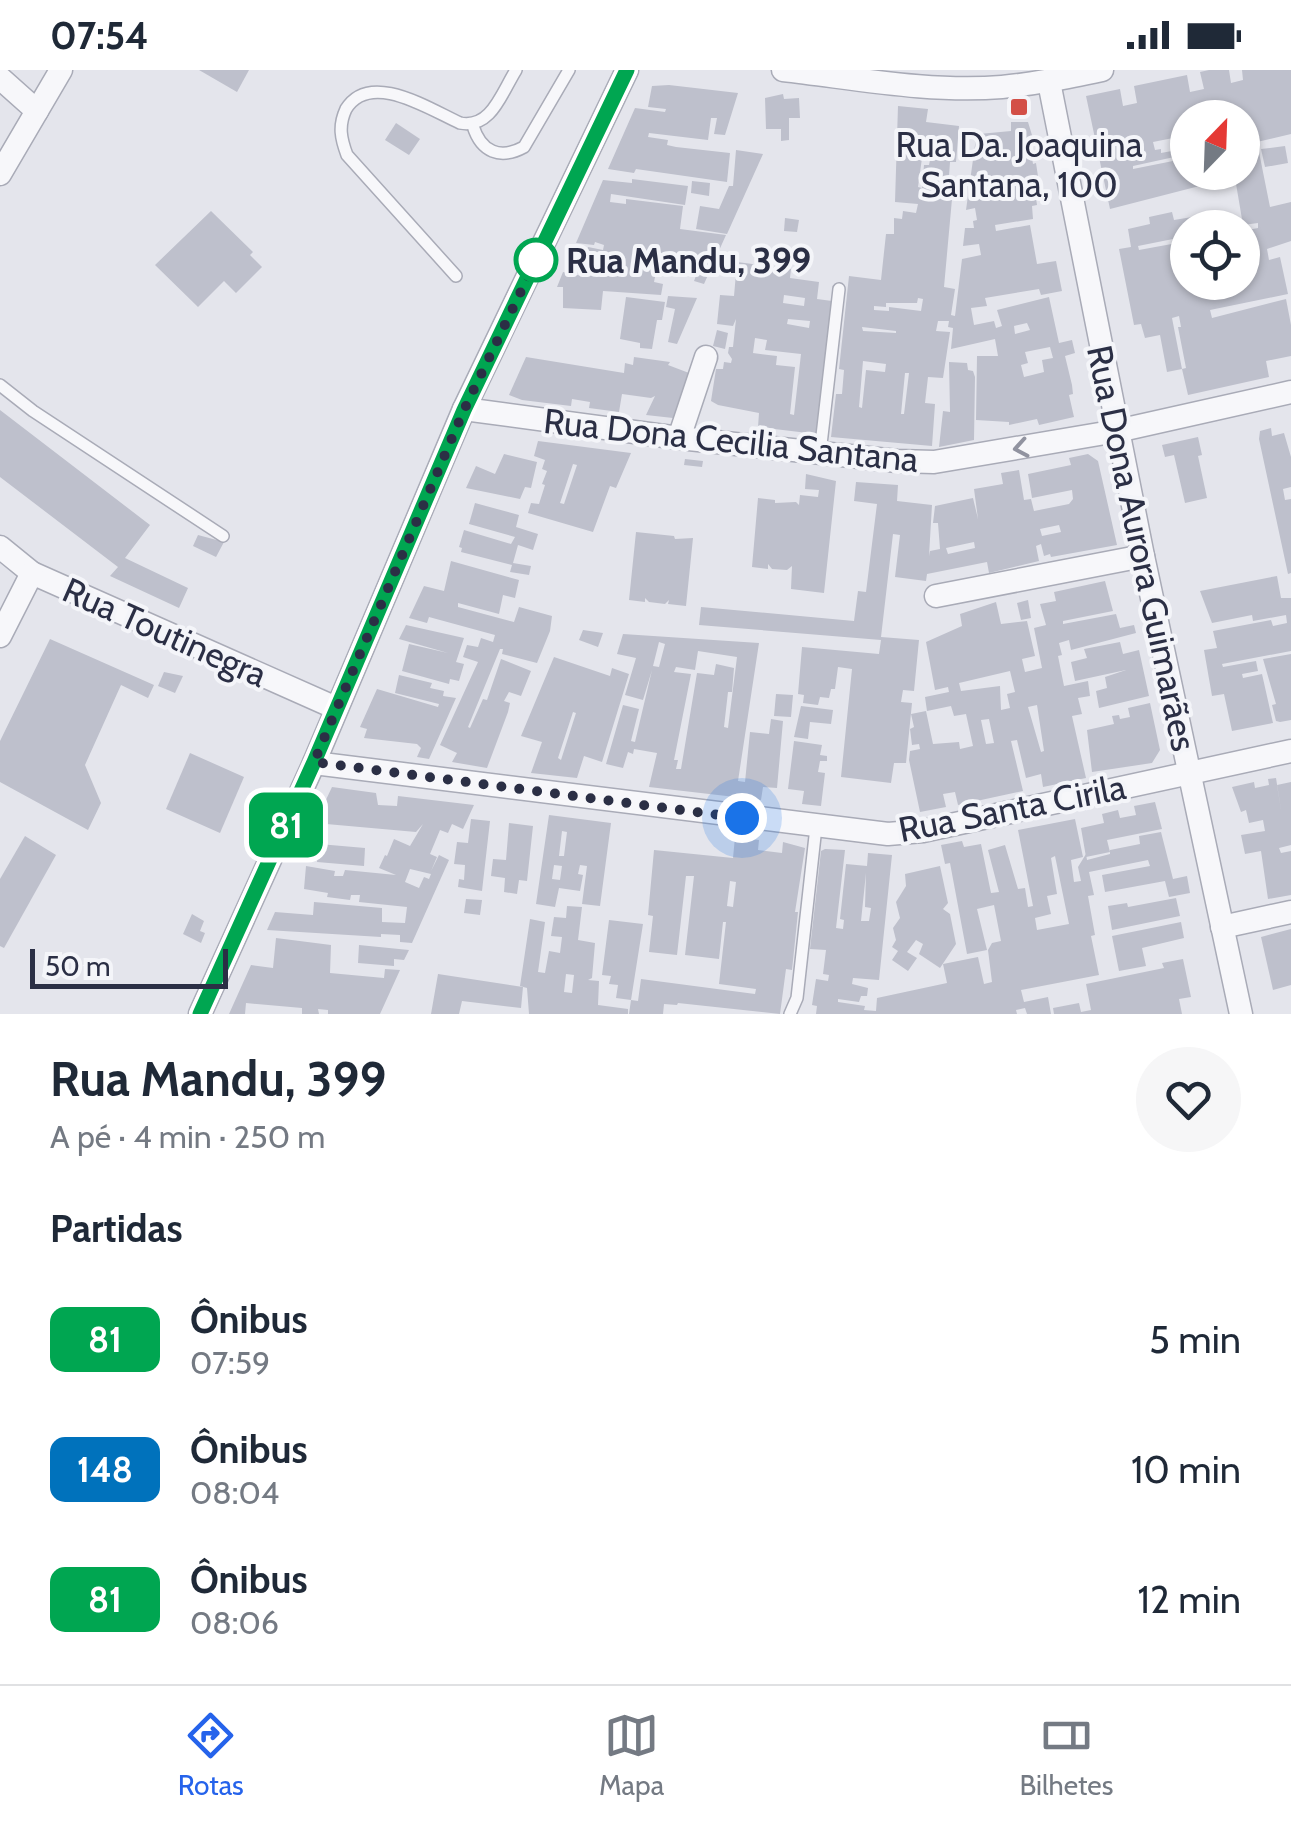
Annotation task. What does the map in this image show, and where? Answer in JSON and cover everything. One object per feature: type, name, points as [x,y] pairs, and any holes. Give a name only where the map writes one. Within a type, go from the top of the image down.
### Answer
[{"type":"street","points":[[0,174],[61,70]]},
{"type":"street","points":[[200,1014],[314,762],[464,410],[627,70]]},
{"type":"street","points":[[783,70],[894,76],[998,88],[1102,70]]},
{"type":"street","points":[[0,78],[37,111]]},
{"type":"street","name":"Rua Dona Aurora Guimarães","points":[[1048,82],[1117,431],[1241,1014]]},
{"type":"street","points":[[680,438],[706,357]]},
{"type":"street","name":"Rua Dona Cecilia Santana","points":[[464,410],[680,438],[897,462],[934,462],[1117,431],[1291,392]]},
{"type":"street","name":"Rua Toutinegra","points":[[0,547],[32,572],[336,708]]},
{"type":"street","points":[[936,596],[1143,556]]},
{"type":"street","points":[[0,636],[32,572]]},
{"type":"street","name":"Rua Santa Cirila","points":[[314,762],[888,834],[923,832],[1291,751]]},
{"type":"street","points":[[1222,927],[1291,912]]},
{"type":"lane","points":[[456,276],[347,155],[340,137],[342,119],[350,103],[364,91],[379,88],[473,126],[484,121],[516,70]]},
{"type":"lane","points":[[473,126],[486,148],[498,154],[524,147],[569,70]]},
{"type":"lane","points":[[820,453],[839,289]]},
{"type":"lane","points":[[0,385],[223,536]]},
{"type":"lane","points":[[790,1014],[797,998],[816,827]]},
{"type":"building","points":[[199,70],[249,70],[237,92]]},
{"type":"building","points":[[1209,70],[1229,70],[1231,83],[1243,80],[1242,70],[1291,70],[1291,134],[1260,141],[1260,100],[1170,100],[1170,139],[1153,142],[1155,150],[1170,151],[1170,158],[1133,169],[1170,162],[1170,190],[1184,190],[1110,209],[1086,96],[1120,89],[1123,106],[1137,103],[1134,86],[1187,75],[1190,92],[1204,89],[1200,72]],"holes":[[[1139,146],[1141,156],[1130,159],[1127,148]]]},
{"type":"building","points":[[652,86],[738,93],[725,135],[714,134],[717,118],[711,118],[708,140],[649,133],[648,137],[668,140],[667,145],[676,147],[730,153],[727,182],[636,169],[634,173],[608,169],[635,108],[665,112],[666,109],[648,107]]},
{"type":"building","points":[[783,94],[784,99],[799,98],[800,118],[789,118],[789,140],[781,141],[781,129],[766,129],[765,98]]},
{"type":"building","points":[[898,106],[928,109],[926,122],[959,126],[956,162],[950,162],[949,176],[954,177],[944,287],[955,289],[951,315],[955,316],[962,259],[981,255],[979,244],[963,246],[965,228],[974,228],[973,221],[977,220],[975,208],[966,210],[976,138],[979,134],[1011,131],[1011,122],[1028,122],[1039,183],[1034,184],[1037,205],[1032,206],[1033,219],[995,225],[996,231],[1030,225],[1037,264],[1056,261],[1062,291],[1041,295],[1039,289],[985,298],[987,306],[971,308],[974,325],[994,321],[996,328],[1002,326],[997,310],[1049,297],[1059,343],[1072,340],[1075,353],[1065,356],[1074,417],[1039,425],[1037,419],[1009,425],[976,420],[977,356],[998,356],[995,339],[951,349],[953,328],[948,327],[949,321],[938,321],[936,331],[950,332],[943,378],[928,377],[925,403],[935,404],[932,446],[831,437],[836,394],[842,394],[844,370],[839,369],[849,276],[881,280],[886,234],[894,234],[894,218],[902,219],[903,211],[916,213],[918,204],[895,202]],"holes":[[[922,158],[930,160],[929,165],[924,165],[922,188],[918,187]],[[918,298],[923,299],[921,311],[889,307],[889,311],[874,310],[874,306],[886,307],[886,303],[917,303]],[[1027,323],[1030,330],[1015,334],[1014,326]],[[862,327],[896,331],[863,331]],[[1050,347],[1053,358],[1042,360],[1044,372],[1024,377],[1021,365],[1028,363],[1025,352]],[[863,361],[886,364],[885,372],[866,370],[862,408],[859,407]],[[905,373],[909,373],[904,414]]]},
{"type":"building","points":[[396,123],[420,139],[409,155],[385,140]]},
{"type":"building","points":[[1285,146],[1288,163],[1265,167],[1261,149]]},
{"type":"building","points":[[736,150],[763,154],[727,234],[696,229],[700,206],[719,209],[729,186],[733,186]]},
{"type":"building","points":[[1260,157],[1270,207],[1291,202],[1291,241],[1267,249],[1269,260],[1280,257],[1288,294],[1260,300],[1260,210],[1240,210],[1237,190],[1260,190]]},
{"type":"building","points":[[632,179],[688,186],[685,205],[611,194],[610,202],[626,204],[626,199],[683,206],[680,229],[726,235],[704,284],[694,281],[703,258],[660,253],[654,282],[663,284],[661,295],[603,291],[601,310],[563,308],[563,287],[557,287],[563,272],[582,276],[585,263],[572,260],[573,252],[586,253],[588,247],[603,250],[604,245],[595,242],[576,243],[603,180],[632,183]]},
{"type":"building","points":[[692,181],[710,183],[709,196],[691,193]]},
{"type":"building","points":[[211,211],[253,252],[250,255],[262,267],[236,293],[224,281],[198,307],[155,265]]},
{"type":"building","points":[[1170,212],[1170,240],[1138,246],[1139,250],[1170,244],[1170,300],[1259,300],[1210,310],[1212,318],[1286,299],[1291,356],[1266,361],[1269,377],[1188,395],[1182,369],[1167,372],[1160,335],[1145,338],[1141,324],[1134,325],[1119,249],[1131,247],[1128,229],[1150,224],[1149,217]],"holes":[[[1179,316],[1186,368],[1182,369],[1172,318]]]},
{"type":"building","points":[[785,218],[799,220],[797,232],[784,231]]},
{"type":"building","points":[[737,262],[791,269],[790,278],[819,282],[817,299],[832,301],[816,434],[758,427],[759,413],[711,401],[716,369],[723,369],[724,362],[731,363],[728,353],[729,347],[733,347],[736,319],[733,326],[717,324],[720,295],[734,296]],"holes":[[[784,295],[805,298],[804,306],[783,303]],[[788,319],[810,321],[809,328],[787,324]],[[755,338],[767,340],[765,350],[801,354],[794,415],[790,414],[795,367],[776,365],[777,356],[753,353]]]},
{"type":"building","points":[[668,296],[697,298],[677,344],[668,342],[675,309],[666,307]]},
{"type":"building","points":[[626,297],[665,302],[652,349],[620,339]]},
{"type":"building","points":[[717,330],[728,333],[725,349],[713,346]]},
{"type":"building","points":[[526,357],[624,373],[625,363],[633,365],[634,357],[670,362],[668,365],[689,373],[673,418],[646,415],[655,396],[622,394],[619,412],[589,408],[590,402],[572,399],[571,406],[509,395]]},
{"type":"building","points":[[949,362],[967,363],[975,377],[974,440],[939,447],[943,411],[950,412]]},
{"type":"building","points":[[0,410],[150,525],[125,558],[188,588],[179,608],[110,576],[118,567],[0,477]]},
{"type":"building","points":[[1271,428],[1272,436],[1284,433],[1291,457],[1291,487],[1283,489],[1285,500],[1291,499],[1288,574],[1259,439],[1260,431]]},
{"type":"building","points":[[1198,437],[1207,498],[1185,503],[1174,455],[1165,457],[1162,445]]},
{"type":"building","points":[[538,441],[631,453],[616,488],[610,486],[593,532],[528,513],[531,503],[539,504],[547,471],[542,469],[545,460],[534,456]],"holes":[[[573,464],[577,465],[564,504],[560,503]]]},
{"type":"building","points":[[504,454],[537,462],[531,488],[525,487],[520,499],[466,488],[476,466],[495,474]]},
{"type":"building","points":[[1088,454],[1098,461],[1117,545],[1051,557],[1044,556],[1041,544],[1036,546],[1039,561],[989,573],[987,562],[927,574],[926,581],[895,577],[900,535],[893,534],[881,637],[919,640],[914,691],[903,690],[901,702],[912,703],[906,763],[894,763],[891,783],[841,777],[852,669],[838,667],[835,689],[831,689],[829,698],[820,697],[818,705],[803,703],[804,695],[798,694],[802,647],[879,654],[881,640],[699,625],[701,607],[854,621],[858,591],[866,592],[877,504],[854,501],[856,482],[898,485],[897,501],[932,505],[929,556],[930,551],[940,549],[938,523],[933,523],[935,506],[973,498],[978,519],[974,489],[1003,484],[1001,473],[1019,470],[1024,500],[1031,499],[1034,511],[1069,504],[1072,490],[1032,498],[1028,474],[1071,465],[1069,458]],"holes":[[[1059,525],[1061,532],[1042,536],[1040,529]],[[974,542],[975,548],[948,554],[946,548]]]},
{"type":"building","points":[[685,459],[703,461],[702,467],[684,465]]},
{"type":"building","points":[[806,474],[836,481],[824,593],[791,589],[792,566],[787,570],[772,569],[768,564],[768,569],[752,567],[758,498],[799,505],[800,495],[818,497],[819,490],[805,489]]},
{"type":"building","points":[[475,503],[519,515],[516,527],[538,534],[533,550],[518,545],[513,563],[531,566],[529,575],[510,572],[512,565],[461,552],[464,530],[511,544],[515,537],[469,524]]},
{"type":"building","points":[[636,532],[693,538],[686,606],[668,604],[669,600],[665,604],[645,598],[645,602],[629,600]]},
{"type":"building","points":[[198,535],[224,542],[216,557],[193,546]]},
{"type":"building","points":[[451,561],[519,580],[515,598],[503,595],[499,614],[458,603],[458,607],[514,622],[519,607],[552,616],[537,663],[502,654],[500,649],[468,727],[483,699],[487,700],[501,659],[531,671],[521,696],[509,692],[504,701],[510,703],[508,712],[487,768],[452,762],[457,753],[440,745],[478,662],[463,657],[467,645],[478,647],[481,638],[493,642],[495,635],[429,617],[427,623],[409,618],[424,586],[444,591]]},
{"type":"building","points":[[1277,576],[1281,598],[1291,598],[1291,651],[1222,664],[1223,667],[1256,661],[1258,671],[1242,674],[1243,678],[1262,674],[1273,723],[1232,731],[1224,694],[1212,696],[1204,650],[1217,648],[1213,631],[1271,620],[1273,626],[1287,623],[1286,615],[1253,621],[1252,615],[1212,623],[1200,591]]},
{"type":"building","points":[[1105,581],[1113,611],[1063,624],[1116,614],[1120,628],[1134,625],[1136,633],[1071,650],[1069,640],[1059,643],[1064,686],[1088,681],[1090,696],[1078,698],[1082,714],[1072,716],[1086,778],[1043,787],[1041,774],[1026,778],[1017,740],[1011,741],[1023,791],[958,805],[955,792],[943,794],[946,807],[920,812],[909,760],[910,751],[920,749],[919,744],[912,745],[911,714],[926,711],[933,744],[959,742],[960,749],[973,746],[966,714],[954,716],[951,706],[927,711],[925,697],[949,692],[948,687],[935,690],[926,642],[962,626],[960,614],[996,602],[1001,624],[1027,621],[1035,656],[1022,659],[1025,672],[1042,668],[1034,628],[1046,625],[1040,604],[1056,601],[1054,592]],"holes":[[[1010,671],[1015,692],[1007,694],[1010,708],[1001,710],[1000,686],[961,691],[959,683]],[[1037,705],[1044,751],[1041,752],[1028,707]],[[989,719],[994,743],[986,744],[981,720]]]},
{"type":"building","points":[[1028,600],[1031,618],[1021,620],[1017,603]]},
{"type":"building","points":[[406,625],[464,638],[456,662],[464,664],[459,681],[450,679],[449,684],[402,671],[409,644],[448,653],[399,639]]},
{"type":"building","points":[[583,630],[603,633],[598,647],[579,640]]},
{"type":"building","points":[[623,634],[759,643],[738,781],[745,782],[750,732],[769,734],[771,719],[783,721],[777,788],[763,787],[761,800],[649,787],[657,753],[634,749],[633,754],[628,752],[623,768],[606,764],[623,705],[639,709],[631,741],[635,742],[652,670],[643,700],[625,695],[636,658],[617,654]],"holes":[[[659,642],[665,644],[659,667],[653,666]],[[698,651],[737,657],[728,728],[724,727],[734,668],[716,664],[714,675],[697,673],[681,769],[676,769],[678,760],[674,760],[691,674],[674,672],[676,667],[695,670]]]},
{"type":"building","points":[[50,639],[154,685],[148,698],[121,685],[85,765],[101,803],[88,830],[0,782],[0,741]]},
{"type":"building","points":[[1120,642],[1123,654],[1139,650],[1149,696],[1099,708],[1096,691],[1107,688],[1105,677],[1126,670],[1075,681],[1071,662],[1087,658],[1084,649]]},
{"type":"building","points":[[1291,654],[1291,720],[1280,722],[1276,721],[1272,705],[1276,704],[1263,659]]},
{"type":"building","points":[[554,657],[610,676],[612,668],[629,674],[602,762],[584,756],[577,778],[531,773],[542,742],[521,736]],"holes":[[[573,712],[576,713],[561,760],[558,758]]]},
{"type":"building","points":[[164,672],[183,676],[175,693],[158,686]]},
{"type":"building","points":[[399,675],[432,683],[430,688],[456,698],[429,759],[417,757],[421,748],[417,744],[364,738],[367,729],[360,727],[377,689],[438,707],[439,704],[395,693]]},
{"type":"building","points":[[776,694],[793,695],[791,717],[774,716]]},
{"type":"building","points":[[1150,703],[1160,750],[1152,763],[1092,772],[1087,730],[1114,724],[1112,716],[1130,717],[1128,708]]},
{"type":"building","points":[[801,706],[833,710],[831,724],[810,722],[808,739],[794,737]]},
{"type":"building","points":[[794,741],[822,745],[820,755],[827,756],[827,761],[820,761],[818,772],[825,773],[821,806],[802,804],[804,791],[788,789]]},
{"type":"building","points":[[190,753],[244,777],[220,833],[166,809]]},
{"type":"building","points":[[1276,778],[1277,785],[1291,782],[1291,845],[1279,848],[1281,853],[1291,851],[1291,895],[1268,899],[1261,851],[1245,854],[1241,835],[1265,831],[1263,820],[1249,823],[1232,787],[1254,782],[1255,788],[1269,785],[1268,779]]},
{"type":"building","points":[[332,787],[376,793],[378,805],[397,806],[398,796],[474,805],[463,829],[452,824],[448,833],[440,830],[430,854],[437,857],[431,871],[439,855],[449,860],[412,943],[400,942],[400,935],[267,930],[275,912],[313,915],[314,902],[382,908],[382,922],[405,923],[407,907],[359,902],[360,895],[351,895],[350,900],[327,897],[328,893],[304,889],[306,866],[335,871],[334,876],[343,876],[345,870],[396,875],[379,868],[385,855],[394,839],[410,846],[423,824],[416,832],[315,823]],"holes":[[[410,869],[431,874],[429,879],[424,877],[419,888],[405,882]]]},
{"type":"building","points":[[1155,802],[1162,829],[1107,840],[1110,852],[1086,857],[1081,828],[1104,823],[1102,814],[1118,810],[1120,818],[1136,815],[1134,806]]},
{"type":"building","points":[[549,815],[611,823],[600,906],[582,904],[587,866],[580,865],[580,891],[559,888],[555,907],[536,904]],"holes":[[[562,831],[567,832],[564,856],[559,856]],[[554,865],[562,866],[560,880],[552,879]]]},
{"type":"building","points":[[471,819],[490,821],[482,891],[458,887],[459,879],[464,880],[465,865],[454,864],[457,842],[468,843]]},
{"type":"building","points":[[1075,819],[1083,857],[1071,860],[1074,882],[1081,881],[1078,867],[1086,854],[1087,860],[1110,854],[1110,850],[1140,844],[1139,836],[1161,832],[1173,879],[1187,876],[1190,893],[1169,897],[1165,881],[1105,892],[1102,875],[1150,866],[1148,860],[1089,872],[1094,895],[1088,896],[1095,935],[1091,936],[1099,975],[1021,990],[1024,1002],[1048,997],[1051,1014],[1027,1014],[1025,1008],[1016,1010],[1017,1014],[816,1014],[817,1006],[812,1005],[816,979],[828,981],[829,975],[823,974],[826,950],[810,949],[821,851],[845,850],[836,928],[843,929],[844,920],[840,919],[846,864],[867,866],[868,853],[892,855],[879,980],[853,978],[852,984],[868,988],[867,996],[861,996],[859,1002],[838,999],[876,1011],[877,998],[947,983],[943,964],[978,957],[984,984],[992,982],[988,950],[992,943],[1001,941],[994,905],[977,909],[987,950],[967,954],[950,863],[945,864],[941,845],[962,841],[964,847],[981,844],[991,893],[999,892],[988,850],[1005,845],[1018,889],[1025,888],[1028,907],[1033,906],[1018,830]],"holes":[[[1055,856],[1069,924],[1037,930],[1035,918],[1051,914],[1047,896],[1057,894],[1051,858]],[[866,873],[865,907],[871,908],[869,921],[861,921]]]},
{"type":"building","points":[[509,823],[533,826],[527,881],[519,880],[517,894],[504,892],[505,878],[491,876],[493,859],[506,860]]},
{"type":"building","points":[[25,836],[56,855],[4,948],[0,946],[0,879]]},
{"type":"building","points":[[735,837],[759,840],[758,850],[782,853],[783,842],[805,848],[795,912],[792,970],[786,969],[780,1014],[678,1003],[664,1004],[663,1014],[629,1014],[631,1000],[638,1001],[641,979],[755,994],[756,989],[719,984],[726,922],[719,959],[685,955],[694,876],[686,876],[677,955],[649,952],[654,850],[733,858]],"holes":[[[730,881],[736,882],[733,907],[727,906]]]},
{"type":"building","points":[[319,844],[365,848],[364,866],[317,862]]},
{"type":"building","points":[[940,866],[948,903],[943,909],[950,914],[956,944],[940,968],[919,954],[923,944],[916,940],[907,952],[917,958],[908,971],[892,960],[898,951],[892,947],[896,940],[893,928],[900,918],[896,902],[906,886],[905,874]]},
{"type":"building","points":[[1176,898],[1180,916],[1112,930],[1108,906],[1127,903],[1128,907]]},
{"type":"building","points":[[466,899],[482,900],[480,915],[464,913]]},
{"type":"building","points":[[567,906],[582,907],[578,940],[595,943],[592,978],[588,980],[599,981],[598,1005],[628,1009],[628,1014],[529,1014],[527,988],[520,986],[530,919],[545,922],[538,972],[545,973],[549,951],[560,953],[562,937],[551,936],[554,917],[566,918]],"holes":[[[566,974],[574,975],[572,993],[564,992]]]},
{"type":"building","points":[[192,914],[204,921],[201,943],[183,934]]},
{"type":"building","points":[[609,920],[643,924],[631,1000],[616,998],[618,985],[609,984],[611,976],[602,975]]},
{"type":"building","points":[[1181,922],[1184,938],[1142,948],[1146,966],[1119,971],[1112,936]]},
{"type":"building","points":[[1291,929],[1291,985],[1273,990],[1261,937]]},
{"type":"building","points":[[276,938],[331,945],[330,973],[384,978],[385,969],[400,970],[380,1014],[328,1014],[328,1010],[318,1009],[319,1014],[302,1014],[302,1008],[246,1003],[245,1014],[229,1014],[251,965],[273,968]]},
{"type":"building","points":[[359,945],[409,950],[404,960],[394,959],[394,966],[358,963]]},
{"type":"building","points":[[1183,959],[1191,997],[1179,999],[1182,1014],[1054,1014],[1053,1008],[1079,1003],[1081,1012],[1091,1010],[1086,984],[1164,968],[1162,963]]},
{"type":"building","points":[[438,974],[523,987],[521,1008],[462,1001],[459,1014],[431,1014]]},
{"type":"bus line","name":"81","points":[[200,1014],[314,762],[464,410],[627,70]]},
{"type":"place","name":"Rua Da. Joaquina Santana, 100","points":[[1019,107]]},
{"type":"place","name":"Rua Mandu, 399","points":[[536,260]]},
{"type":"route","points":[[536,260],[464,410],[314,762],[742,818]]}]
